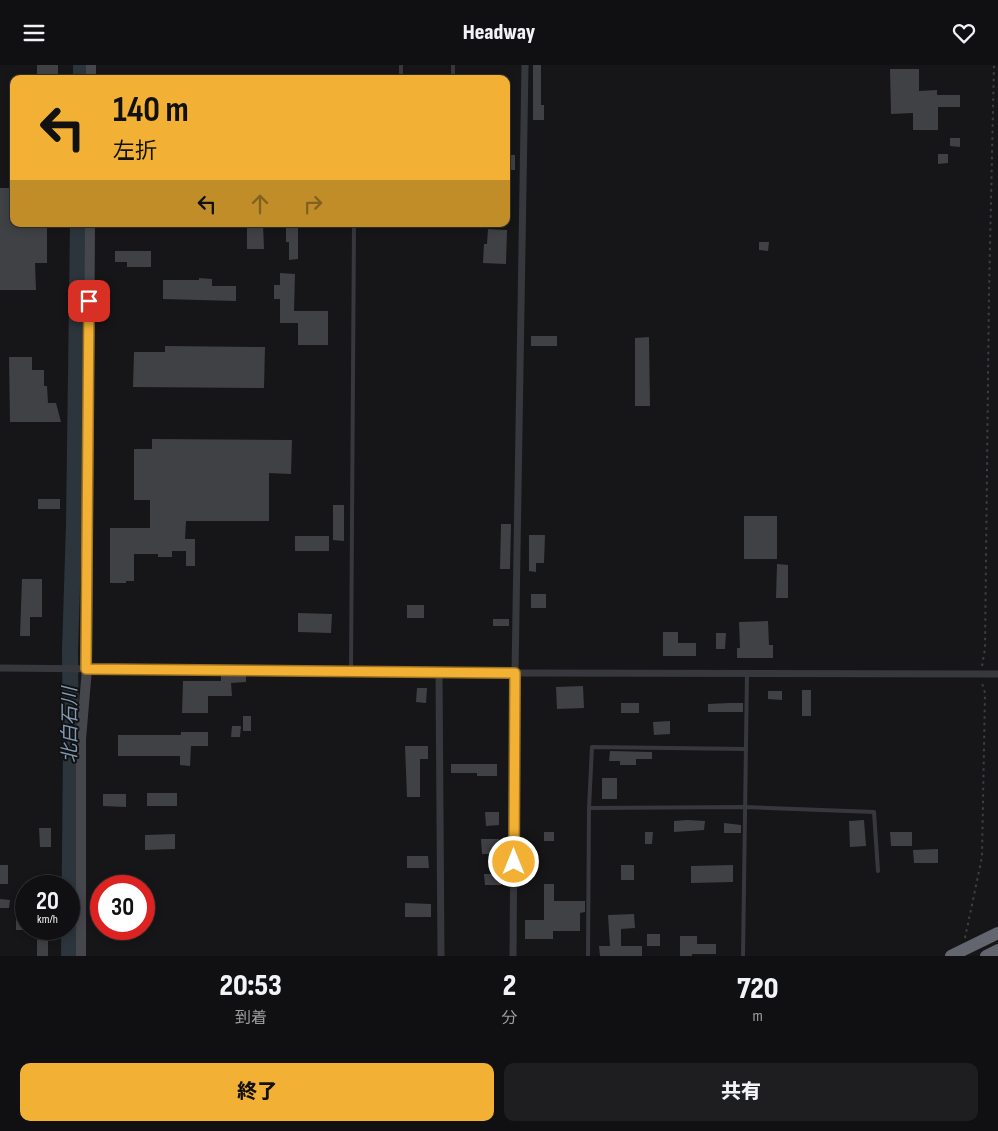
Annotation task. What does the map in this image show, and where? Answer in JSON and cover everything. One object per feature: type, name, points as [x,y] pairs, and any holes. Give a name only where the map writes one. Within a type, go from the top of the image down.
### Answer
[{"type":"highway","points":[[951,956],[998,933]]},
{"type":"highway","points":[[986,956],[998,950]]},
{"type":"street","points":[[513,956],[515,673],[525,65]]},
{"type":"street","points":[[81,956],[82,739],[90,227]]},
{"type":"street","points":[[0,669],[996,674]]},
{"type":"street","points":[[439,672],[441,956]]},
{"type":"lane","points":[[352,671],[354,227]]},
{"type":"lane","points":[[743,956],[747,673]]},
{"type":"lane","points":[[588,956],[589,808],[592,747],[745,749]]},
{"type":"lane","points":[[589,808],[745,807],[874,812],[878,871]]},
{"type":"path","points":[[964,941],[982,857],[984,693],[980,675],[985,649],[994,65]]},
{"type":"building","points":[[37,65],[58,65],[58,75],[37,75]]},
{"type":"building","points":[[533,65],[541,65],[541,105],[544,105],[544,120],[533,120]]},
{"type":"building","points":[[890,69],[919,69],[919,91],[937,90],[937,95],[960,95],[960,107],[938,107],[938,130],[913,130],[913,113],[891,114]]},
{"type":"building","points":[[950,138],[960,138],[960,147],[950,146]]},
{"type":"building","points":[[938,154],[948,154],[948,163],[938,164]]},
{"type":"building","points":[[510,155],[515,155],[515,170],[510,170]]},
{"type":"building","points":[[0,188],[10,188],[10,227],[47,227],[47,263],[35,263],[36,290],[0,290]]},
{"type":"building","points":[[247,227],[263,227],[264,249],[247,249]]},
{"type":"building","points":[[286,227],[298,227],[298,259],[289,260],[289,242],[286,242]]},
{"type":"building","points":[[488,229],[507,230],[506,264],[483,263],[484,244],[487,244]]},
{"type":"building","points":[[759,242],[769,242],[768,251],[759,250]]},
{"type":"building","points":[[115,251],[151,251],[151,267],[127,267],[127,262],[115,262]]},
{"type":"building","points":[[280,273],[295,274],[294,311],[328,311],[328,345],[298,345],[298,323],[280,323],[280,299],[274,299],[274,285],[280,285]]},
{"type":"building","points":[[199,278],[212,279],[212,286],[236,286],[236,301],[163,299],[163,280],[199,280]]},
{"type":"building","points":[[531,336],[557,336],[557,346],[531,346]]},
{"type":"building","points":[[649,337],[650,406],[635,406],[635,338]]},
{"type":"building","points":[[165,346],[265,347],[264,388],[133,387],[134,352],[165,352]]},
{"type":"building","points":[[9,357],[32,357],[32,370],[44,370],[44,386],[47,386],[48,403],[56,403],[61,422],[10,422]]},
{"type":"building","points":[[152,439],[292,440],[291,474],[269,473],[269,521],[186,521],[185,539],[195,539],[195,566],[186,566],[186,551],[172,551],[172,557],[158,557],[158,554],[134,554],[134,581],[110,583],[110,528],[150,528],[150,500],[134,500],[134,449],[152,449]]},
{"type":"building","points":[[38,499],[60,499],[60,509],[38,509]]},
{"type":"building","points":[[333,505],[344,505],[344,541],[333,540]]},
{"type":"building","points":[[744,516],[777,516],[777,559],[744,559]]},
{"type":"building","points":[[501,524],[511,524],[510,569],[500,569]]},
{"type":"building","points":[[529,535],[545,535],[544,563],[536,563],[536,572],[529,571]]},
{"type":"building","points":[[295,536],[329,536],[329,551],[295,551]]},
{"type":"building","points":[[777,564],[788,565],[788,598],[776,598]]},
{"type":"building","points":[[22,579],[42,579],[42,617],[30,617],[30,636],[20,636]]},
{"type":"building","points":[[531,594],[546,594],[546,608],[531,608]]},
{"type":"building","points":[[407,605],[424,605],[424,618],[407,618]]},
{"type":"building","points":[[298,613],[332,614],[331,633],[298,632]]},
{"type":"building","points":[[493,619],[509,619],[509,626],[493,626]]},
{"type":"building","points":[[768,621],[769,645],[773,645],[773,658],[737,658],[737,648],[740,648],[739,622]]},
{"type":"building","points":[[663,632],[678,632],[678,643],[696,643],[696,656],[663,656]]},
{"type":"building","points":[[716,633],[726,633],[725,649],[716,649]]},
{"type":"building","points":[[221,676],[246,676],[246,682],[231,683],[232,696],[208,696],[208,713],[182,713],[183,681],[221,681]]},
{"type":"building","points":[[583,686],[584,708],[557,709],[556,687]]},
{"type":"building","points":[[417,688],[427,688],[426,703],[416,702]]},
{"type":"building","points":[[802,690],[811,690],[811,716],[802,716]]},
{"type":"building","points":[[768,691],[782,691],[782,700],[768,699]]},
{"type":"building","points":[[621,703],[639,703],[639,713],[621,713]]},
{"type":"building","points":[[743,703],[743,712],[708,712],[708,704]]},
{"type":"building","points":[[243,716],[251,716],[251,731],[243,731]]},
{"type":"building","points":[[670,721],[670,734],[654,735],[653,722]]},
{"type":"building","points":[[232,726],[241,726],[240,737],[231,737]]},
{"type":"building","points":[[181,732],[208,732],[208,746],[191,746],[190,766],[180,765],[180,756],[118,756],[118,735],[181,735]]},
{"type":"building","points":[[405,746],[428,746],[428,759],[420,759],[420,797],[407,797]]},
{"type":"building","points":[[610,751],[652,752],[652,759],[636,759],[636,765],[620,765],[620,761],[609,761]]},
{"type":"building","points":[[451,764],[497,764],[497,776],[477,776],[477,773],[451,773]]},
{"type":"building","points":[[602,778],[617,778],[617,799],[602,799]]},
{"type":"building","points":[[147,793],[177,793],[177,806],[147,806]]},
{"type":"building","points":[[103,794],[126,794],[126,807],[103,806]]},
{"type":"building","points":[[485,812],[499,812],[499,825],[486,826]]},
{"type":"building","points":[[864,820],[866,846],[850,847],[849,821]]},
{"type":"building","points":[[674,821],[705,821],[704,830],[674,832]]},
{"type":"building","points":[[724,823],[741,825],[741,833],[724,833]]},
{"type":"building","points":[[39,828],[51,828],[51,847],[40,847]]},
{"type":"building","points":[[544,832],[554,832],[554,841],[544,841]]},
{"type":"building","points":[[645,832],[653,832],[652,844],[645,844]]},
{"type":"building","points":[[890,832],[912,832],[912,846],[891,846]]},
{"type":"building","points":[[175,834],[175,849],[145,850],[145,835]]},
{"type":"building","points":[[481,839],[499,839],[499,854],[482,854]]},
{"type":"building","points":[[938,849],[938,863],[914,863],[913,850]]},
{"type":"building","points":[[407,856],[428,856],[429,868],[407,868]]},
{"type":"building","points":[[0,865],[8,865],[8,884],[0,884]]},
{"type":"building","points":[[621,865],[634,865],[634,880],[621,880]]},
{"type":"building","points":[[733,865],[733,882],[691,883],[691,866]]},
{"type":"building","points":[[484,874],[501,874],[501,885],[485,885]]},
{"type":"building","points":[[544,884],[554,884],[554,901],[585,901],[585,912],[580,913],[580,931],[553,931],[553,939],[525,939],[525,920],[544,920]]},
{"type":"building","points":[[0,899],[10,900],[9,908],[0,908]]},
{"type":"building","points":[[405,903],[431,904],[431,917],[405,917]]},
{"type":"building","points":[[634,914],[635,928],[621,929],[621,946],[642,946],[642,956],[600,956],[599,946],[610,946],[608,915]]},
{"type":"building","points":[[647,934],[660,934],[660,946],[647,946]]},
{"type":"building","points":[[680,936],[697,936],[697,944],[716,944],[716,954],[680,956]]},
{"type":"building","points":[[37,940],[48,940],[48,956],[37,956]]},
{"type":"waterway","name":"北白石川","points":[[81,65],[81,75]]},
{"type":"waterway","name":"北白石川","points":[[69,956],[70,651],[74,524],[78,227]]},
{"type":"route","points":[[89,301],[86,669],[515,673],[514,862]]}]
